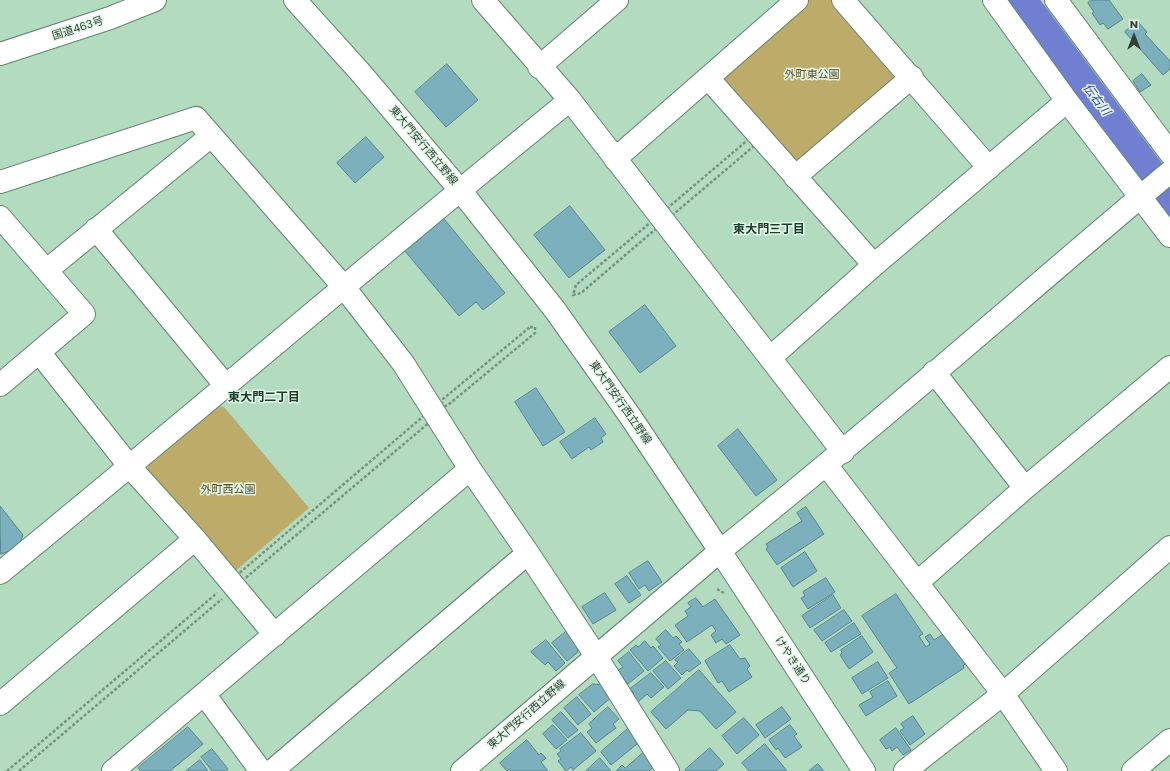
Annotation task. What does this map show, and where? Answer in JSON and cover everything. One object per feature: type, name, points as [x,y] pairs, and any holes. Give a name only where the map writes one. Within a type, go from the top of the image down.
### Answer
[{"type":"main road","name":"国道463号","points":[[0,54],[110,18],[155,0]]},
{"type":"main road","name":"東大門安行西立野線","points":[[295,0],[360,72],[460,190],[555,310],[630,416],[720,551],[462,771]]},
{"type":"main road","points":[[483,0],[539,67],[570,100],[843,452]]},
{"type":"main road","points":[[539,67],[617,0]]},
{"type":"main road","points":[[615,159],[797,0]]},
{"type":"main road","points":[[843,0],[912,77],[989,168]]},
{"type":"main road","points":[[994,0],[1068,101],[1143,194],[1170,236]]},
{"type":"main road","points":[[720,551],[827,466],[934,372],[1143,194],[1170,166],[1064,3]]},
{"type":"main road","points":[[795,177],[912,77]]},
{"type":"main road","points":[[708,78],[874,265]]},
{"type":"main road","points":[[0,573],[130,467],[343,286],[570,100]]},
{"type":"main road","points":[[770,358],[874,265],[1068,101]]},
{"type":"main road","points":[[0,182],[196,118],[343,286],[403,363],[470,468],[596,656],[668,771]]},
{"type":"main road","points":[[47,270],[211,136]]},
{"type":"main road","points":[[0,385],[84,314],[47,270],[3,228]]},
{"type":"main road","points":[[96,229],[226,386]]},
{"type":"main road","points":[[38,352],[130,467],[195,539],[275,635]]},
{"type":"main road","points":[[918,582],[1025,488],[1170,366]]},
{"type":"main road","points":[[934,372],[1025,488]]},
{"type":"main road","points":[[827,466],[1003,694],[1056,771]]},
{"type":"main road","points":[[113,771],[470,468]]},
{"type":"main road","points":[[0,704],[195,539]]},
{"type":"main road","points":[[905,771],[1003,694],[1170,547]]},
{"type":"main road","name":"けやき通り","points":[[720,551],[864,771]]},
{"type":"main road","points":[[272,771],[528,553]]},
{"type":"main road","points":[[204,694],[262,771]]},
{"type":"main road","points":[[1133,771],[1170,740]]},
{"type":"path","points":[[749,139],[754,141],[754,146],[676,213],[669,218],[665,216],[664,211],[749,139]]},
{"type":"path","points":[[651,222],[656,224],[657,228],[581,292],[573,294],[576,286],[582,280],[651,222]]},
{"type":"path","points":[[530,327],[535,327],[535,333],[448,405],[442,408],[443,399],[530,327]]},
{"type":"path","points":[[426,414],[431,416],[431,421],[242,581],[239,580],[237,575],[426,414]]},
{"type":"path","points":[[7,771],[218,592]]},
{"type":"path","points":[[19,771],[223,598]]},
{"type":"green space","name":"外町東公園","points":[[805,0],[835,0],[899,76],[799,168],[719,81]]},
{"type":"green space","name":"外町西公園","points":[[217,406],[224,407],[309,508],[233,573],[148,471],[148,463]]},
{"type":"building","points":[[1091,0],[1109,0],[1123,19],[1108,29],[1103,23],[1100,25],[1092,13],[1094,12],[1088,3]]},
{"type":"building","points":[[1137,21],[1147,32],[1145,34],[1170,61],[1170,69],[1163,75],[1125,32]]},
{"type":"building","points":[[447,64],[478,100],[446,127],[415,92]]},
{"type":"building","points":[[1142,74],[1151,85],[1140,92],[1133,81]]},
{"type":"building","points":[[366,137],[384,157],[355,183],[337,163]]},
{"type":"building","points":[[570,206],[605,250],[569,278],[534,235]]},
{"type":"building","points":[[444,219],[505,293],[483,310],[476,302],[459,316],[405,251]]},
{"type":"building","points":[[645,305],[676,346],[640,373],[609,332]]},
{"type":"building","points":[[536,388],[565,432],[543,446],[515,402]]},
{"type":"building","points":[[595,418],[606,434],[601,438],[603,442],[591,450],[589,447],[572,459],[560,442]]},
{"type":"building","points":[[738,429],[777,480],[756,496],[718,446]]},
{"type":"building","points":[[0,506],[23,535],[20,543],[12,550],[1,554]]},
{"type":"building","points":[[806,507],[824,534],[777,565],[766,549],[768,547],[766,544],[802,521],[797,513]]},
{"type":"building","points":[[805,552],[817,571],[793,587],[781,568]]},
{"type":"building","points":[[648,561],[662,582],[649,591],[645,585],[639,589],[629,573]]},
{"type":"building","points":[[627,576],[641,595],[629,603],[615,584]]},
{"type":"building","points":[[826,578],[835,592],[808,609],[801,598],[805,596],[803,592]]},
{"type":"building","points":[[605,593],[616,610],[593,624],[582,607]]},
{"type":"building","points":[[896,594],[923,634],[919,636],[926,647],[930,644],[925,637],[930,634],[934,640],[945,633],[965,664],[963,666],[964,668],[909,704],[889,673],[897,668],[862,616]]},
{"type":"building","points":[[833,595],[841,608],[810,628],[802,616]]},
{"type":"building","points":[[696,598],[703,607],[715,599],[740,635],[726,644],[722,639],[716,643],[711,635],[716,631],[712,625],[687,642],[675,625],[688,616],[685,611],[691,607],[688,603]]},
{"type":"building","points":[[844,610],[852,621],[822,641],[814,630]]},
{"type":"building","points":[[854,623],[861,634],[831,652],[825,643]]},
{"type":"building","points":[[666,630],[673,638],[676,636],[682,642],[679,644],[684,650],[670,661],[658,647],[661,645],[656,639]]},
{"type":"building","points":[[567,631],[579,644],[577,653],[567,661],[552,643]]},
{"type":"building","points":[[862,636],[873,652],[849,669],[840,655],[842,653],[841,650]]},
{"type":"building","points":[[546,640],[565,663],[556,671],[548,662],[545,665],[531,652]]},
{"type":"building","points":[[645,641],[651,648],[653,646],[663,658],[648,671],[630,650],[636,645],[638,647]]},
{"type":"building","points":[[730,645],[740,659],[745,658],[750,666],[747,669],[752,677],[729,692],[722,681],[718,683],[705,661]]},
{"type":"building","points":[[689,649],[701,663],[689,672],[687,670],[682,675],[674,666],[678,662],[675,660]]},
{"type":"building","points":[[629,652],[644,671],[628,684],[617,671],[623,667],[618,661]]},
{"type":"building","points":[[666,661],[681,678],[668,689],[653,671]]},
{"type":"building","points":[[878,662],[888,678],[862,694],[852,678]]},
{"type":"building","points":[[699,670],[736,712],[716,729],[700,711],[688,710],[666,729],[651,712]]},
{"type":"building","points":[[651,673],[664,687],[651,698],[647,694],[638,702],[632,695],[634,693],[630,689]]},
{"type":"building","points":[[888,681],[897,696],[866,716],[859,705],[873,697],[870,692]]},
{"type":"building","points":[[593,684],[603,685],[613,696],[594,712],[579,695]]},
{"type":"building","points":[[577,697],[591,714],[578,725],[564,708]]},
{"type":"building","points":[[608,707],[619,719],[613,724],[616,728],[596,743],[587,732],[592,728],[589,724]]},
{"type":"building","points":[[782,707],[791,719],[765,738],[756,725]]},
{"type":"building","points":[[561,712],[578,730],[568,738],[552,720]]},
{"type":"building","points":[[913,716],[925,734],[910,745],[900,731],[904,728],[901,724]]},
{"type":"building","points":[[744,718],[759,735],[737,754],[722,736]]},
{"type":"building","points":[[553,725],[567,740],[556,749],[543,734]]},
{"type":"building","points":[[790,725],[797,734],[794,736],[802,747],[785,758],[778,748],[776,750],[769,740]]},
{"type":"building","points":[[631,726],[642,740],[611,765],[601,752]]},
{"type":"building","points":[[188,727],[203,744],[170,771],[141,771],[138,768]]},
{"type":"building","points":[[896,728],[911,750],[903,755],[897,747],[892,751],[890,747],[886,749],[880,740]]},
{"type":"building","points":[[581,733],[596,751],[573,770],[571,767],[566,771],[558,761],[561,759],[557,754],[561,751],[560,749]]},
{"type":"building","points":[[527,740],[539,755],[541,753],[546,758],[541,762],[548,771],[511,771],[509,769],[507,771],[500,763]]},
{"type":"building","points":[[765,744],[787,771],[749,771],[742,763]]},
{"type":"building","points":[[710,748],[724,764],[716,771],[685,770]]},
{"type":"building","points":[[212,749],[228,769],[225,771],[212,771],[201,757]]},
{"type":"building","points":[[644,752],[656,765],[649,771],[616,771],[622,765],[625,768]]},
{"type":"building","points":[[600,758],[611,771],[586,771]]},
{"type":"building","points":[[200,760],[208,771],[186,771]]},
{"type":"building","points":[[818,764],[824,771],[809,771]]},
{"type":"waterway","name":"伝右川","points":[[1021,0],[1170,200]]},
{"type":"district","name":"東大門三丁目","points":[[769,230]]},
{"type":"district","name":"東大門二丁目","points":[[264,398]]}]
